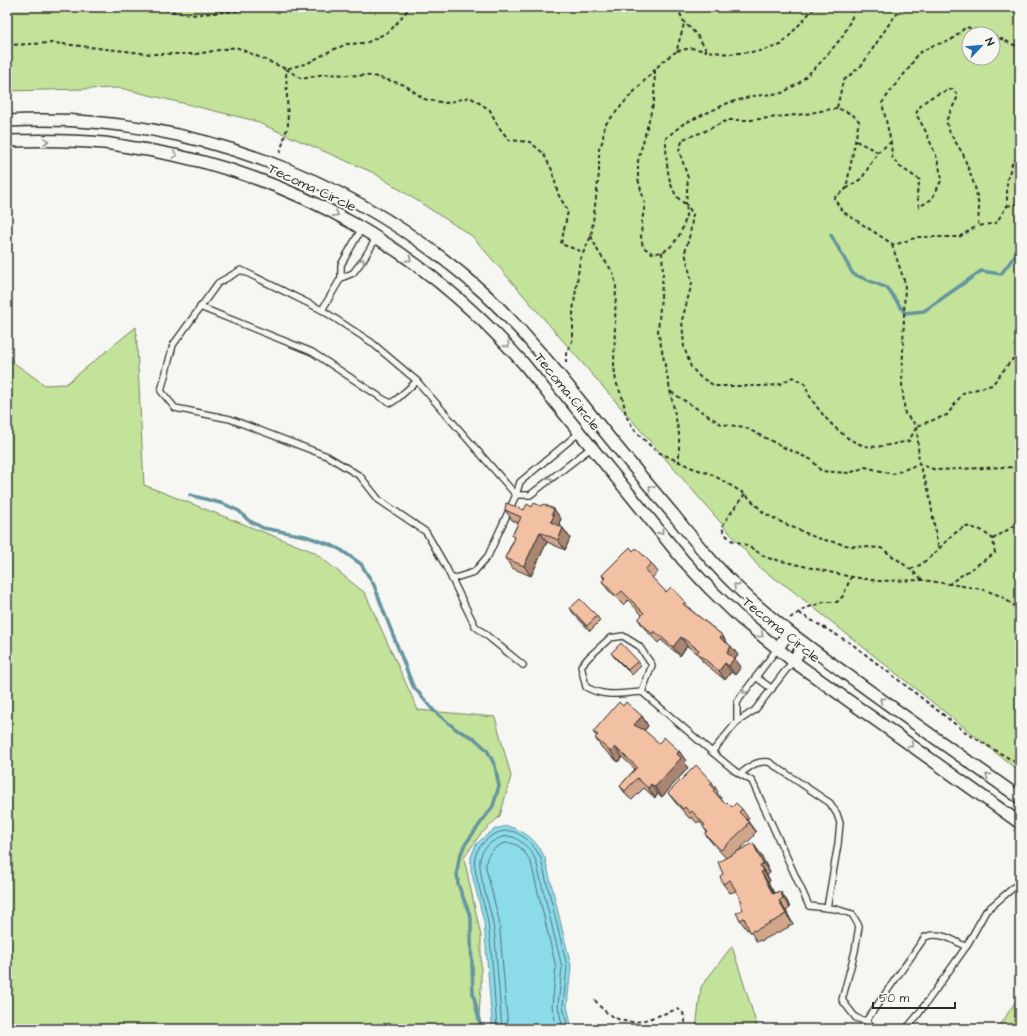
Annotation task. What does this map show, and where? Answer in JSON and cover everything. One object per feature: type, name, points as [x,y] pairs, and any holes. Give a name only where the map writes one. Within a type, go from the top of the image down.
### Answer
[{"type":"street","name":"Tecoma Circle","points":[[7,121],[62,121],[108,124],[182,136],[248,155],[316,182],[351,199],[437,254],[484,293],[539,351],[718,567],[762,610],[804,645],[1020,798]]},
{"type":"street","points":[[106,143],[108,124]]},
{"type":"street","name":"Tecoma Circle","points":[[7,141],[106,143],[186,158],[231,170],[299,196],[377,237],[437,280],[497,334],[524,364],[580,432],[683,560],[740,618],[793,661],[1020,823]]},
{"type":"street","points":[[362,228],[371,211]]},
{"type":"street","points":[[377,237],[387,221]]},
{"type":"street","points":[[580,432],[594,419]]},
{"type":"street","points":[[592,447],[608,436]]},
{"type":"street","points":[[778,649],[789,632]]},
{"type":"street","points":[[793,661],[804,645]]},
{"type":"lane","points":[[322,310],[341,278],[341,265],[362,228]]},
{"type":"lane","points":[[341,278],[353,273],[377,237]]},
{"type":"lane","points":[[522,665],[475,626],[452,579],[426,532],[379,500],[360,476],[327,456],[230,419],[175,408],[161,391],[173,346],[218,283],[241,270],[322,310],[371,342],[417,381],[516,495],[530,495],[592,447]]},
{"type":"lane","points":[[200,307],[312,352],[391,403],[417,381]]},
{"type":"lane","points":[[452,579],[474,572],[488,556],[516,495],[520,482],[580,432]]},
{"type":"lane","points":[[642,692],[652,665],[639,646],[623,636],[610,638],[581,666],[586,687],[596,692],[607,694],[642,692],[712,752],[740,774],[752,781],[808,906],[827,908],[852,914],[859,926],[842,1000],[856,1018],[866,1021],[875,1029]]},
{"type":"lane","points":[[737,722],[737,703],[778,649]]},
{"type":"lane","points":[[712,752],[737,722],[755,710],[793,661]]},
{"type":"lane","points":[[756,678],[772,689]]},
{"type":"lane","points":[[740,774],[757,763],[762,761],[769,762],[830,803],[837,814],[840,823],[827,908]]},
{"type":"lane","points":[[906,1029],[917,1016],[966,947],[986,911],[1020,882]]},
{"type":"lane","points":[[866,1021],[925,937],[931,934],[940,935],[956,941],[966,947]]},
{"type":"path","points":[[151,7],[190,15],[280,7]]},
{"type":"path","points":[[286,69],[308,63],[347,44],[366,43],[390,31],[410,7]]},
{"type":"path","points":[[677,7],[684,22],[697,35],[707,51]]},
{"type":"path","points":[[566,363],[566,354],[573,339],[573,311],[580,260],[591,236],[599,172],[599,149],[603,140],[604,126],[663,61],[677,51],[691,48],[729,54],[760,51],[781,45],[815,7]]},
{"type":"path","points":[[853,7],[852,17],[843,36],[822,60],[799,82],[782,93],[753,96],[728,103],[683,124],[666,138],[666,163],[673,191],[686,204],[693,214],[686,252],[692,283],[682,320],[684,347],[692,367],[700,377],[715,386],[778,385],[793,377],[805,384],[810,397],[826,420],[850,439],[866,447],[909,441],[917,426],[947,415],[963,393],[992,385],[1020,352]]},
{"type":"path","points":[[837,108],[843,81],[862,65],[891,20],[903,7]]},
{"type":"path","points":[[677,51],[678,41],[683,30],[684,22]]},
{"type":"path","points":[[961,32],[950,41],[934,45],[917,54],[910,67],[882,103],[891,142],[892,157],[899,166],[920,180],[917,193],[919,207],[932,199],[942,179],[937,158],[926,130],[916,114],[919,106],[937,93],[953,89],[958,96],[946,121],[950,133],[963,154],[975,187],[979,208],[978,226]]},
{"type":"path","points":[[1001,38],[1020,47]]},
{"type":"path","points":[[7,44],[54,43],[151,54],[196,54],[236,47],[286,69],[302,79],[324,74],[373,76],[405,85],[424,99],[446,103],[470,97],[490,110],[498,126],[509,140],[530,142],[543,153],[552,170],[558,194],[568,211],[561,244],[583,252]]},
{"type":"path","points":[[280,153],[288,125],[286,69]]},
{"type":"path","points":[[656,70],[654,101],[638,161],[638,179],[645,204],[641,237],[643,247],[652,253],[662,252],[675,242],[684,226],[687,210],[688,178],[679,150],[683,139],[703,132],[728,120],[750,120],[805,114],[837,108],[852,114],[859,121],[846,189]]},
{"type":"path","points":[[856,141],[878,152]]},
{"type":"path","points":[[891,142],[878,152],[862,178],[834,198],[842,211],[894,245],[918,237],[959,237],[978,226],[996,223],[1007,206],[1006,180],[1013,161],[1020,158]]},
{"type":"path","points":[[1007,206],[1020,203]]},
{"type":"path","points":[[591,236],[599,253],[613,272],[616,285],[614,366],[616,382],[623,399],[626,416],[636,432],[656,451],[679,462],[713,475],[745,494],[764,513],[817,538],[843,544],[881,548],[923,580]]},
{"type":"path","points":[[892,244],[905,283],[902,384],[905,414],[917,426],[919,464],[929,492],[939,549]]},
{"type":"path","points":[[662,252],[663,273],[658,331],[679,434],[679,462]]},
{"type":"path","points":[[670,392],[721,424],[744,427],[812,460],[821,471],[850,473],[865,467],[893,474],[919,464],[936,470],[1006,467],[1020,468]]},
{"type":"path","points":[[745,494],[722,527],[724,533],[731,540],[744,544],[768,558],[851,577],[878,581],[923,580],[982,589],[1001,596],[1020,610]]},
{"type":"path","points":[[993,538],[1020,522]]},
{"type":"path","points":[[911,570],[939,549],[951,536],[965,526],[981,530],[993,538],[995,553],[949,584]]},
{"type":"path","points":[[790,618],[824,602],[836,602],[842,596],[851,577]]},
{"type":"path","points":[[799,613],[852,644],[968,734],[1020,765]]},
{"type":"path","points":[[595,1000],[609,1015],[620,1020],[634,1022],[678,1009],[683,1013],[687,1029]]},
{"type":"green space","points":[[7,7],[1020,7],[1020,772],[789,588],[761,569],[472,236],[374,173],[252,120],[120,88],[7,91]]},
{"type":"green space","points":[[136,327],[144,485],[314,552],[365,593],[418,710],[495,717],[511,776],[500,816],[479,836],[464,858],[481,936],[481,987],[478,1029],[7,1029],[7,358],[45,385],[66,384]]},
{"type":"green space","points":[[732,946],[758,1029],[696,1029],[701,987]]},
{"type":"green space","points":[[1020,994],[1020,1029],[998,1029]]},
{"type":"water","points":[[507,826],[514,828],[530,837],[538,846],[545,858],[571,966],[567,1006],[572,1029],[493,1029],[484,922],[471,870],[471,857],[476,844],[495,829]]},
{"type":"building","points":[[506,503],[524,510],[527,504],[532,507],[534,503],[541,506],[543,504],[554,509],[552,514],[554,515],[551,522],[563,528],[558,540],[540,532],[524,566],[505,558],[514,540],[514,537],[512,536],[521,517],[505,510]]},
{"type":"building","points":[[630,547],[633,551],[636,548],[651,563],[645,570],[666,592],[671,587],[685,602],[683,604],[722,635],[720,638],[731,646],[727,653],[734,658],[729,666],[725,663],[719,671],[697,653],[699,650],[681,637],[673,647],[654,631],[652,634],[638,619],[644,613],[622,591],[616,596],[602,581],[605,578],[602,575]]},
{"type":"building","points":[[580,599],[597,616],[587,626],[570,608]]},
{"type":"building","points":[[621,643],[638,661],[628,670],[611,653]]},
{"type":"building","points":[[619,702],[623,706],[626,702],[642,716],[634,725],[644,730],[659,743],[664,737],[679,751],[677,754],[681,758],[655,787],[651,784],[648,788],[637,778],[625,791],[620,786],[637,767],[615,747],[611,752],[595,738],[598,735],[593,732]]},
{"type":"building","points":[[696,765],[712,782],[710,784],[715,789],[713,790],[725,804],[727,802],[732,807],[736,803],[742,809],[739,812],[749,822],[746,825],[747,826],[721,850],[705,834],[707,831],[703,827],[705,825],[692,811],[690,813],[685,807],[683,809],[668,793]]},
{"type":"building","points":[[753,843],[763,864],[760,865],[763,871],[761,872],[773,894],[780,891],[783,898],[779,901],[786,914],[750,932],[744,918],[740,920],[736,913],[743,909],[740,903],[742,902],[730,880],[723,884],[720,876],[723,874],[718,862]]},
{"type":"waterway","points":[[831,235],[853,274],[887,288],[905,313],[924,311],[981,271],[1001,274],[1020,249]]},
{"type":"waterway","points":[[190,495],[224,504],[239,511],[248,520],[263,528],[305,536],[331,545],[361,564],[374,585],[413,686],[434,711],[457,730],[474,738],[487,750],[495,766],[499,786],[493,806],[464,846],[459,859],[457,871],[458,884],[471,918],[473,993],[481,1029]]}]
